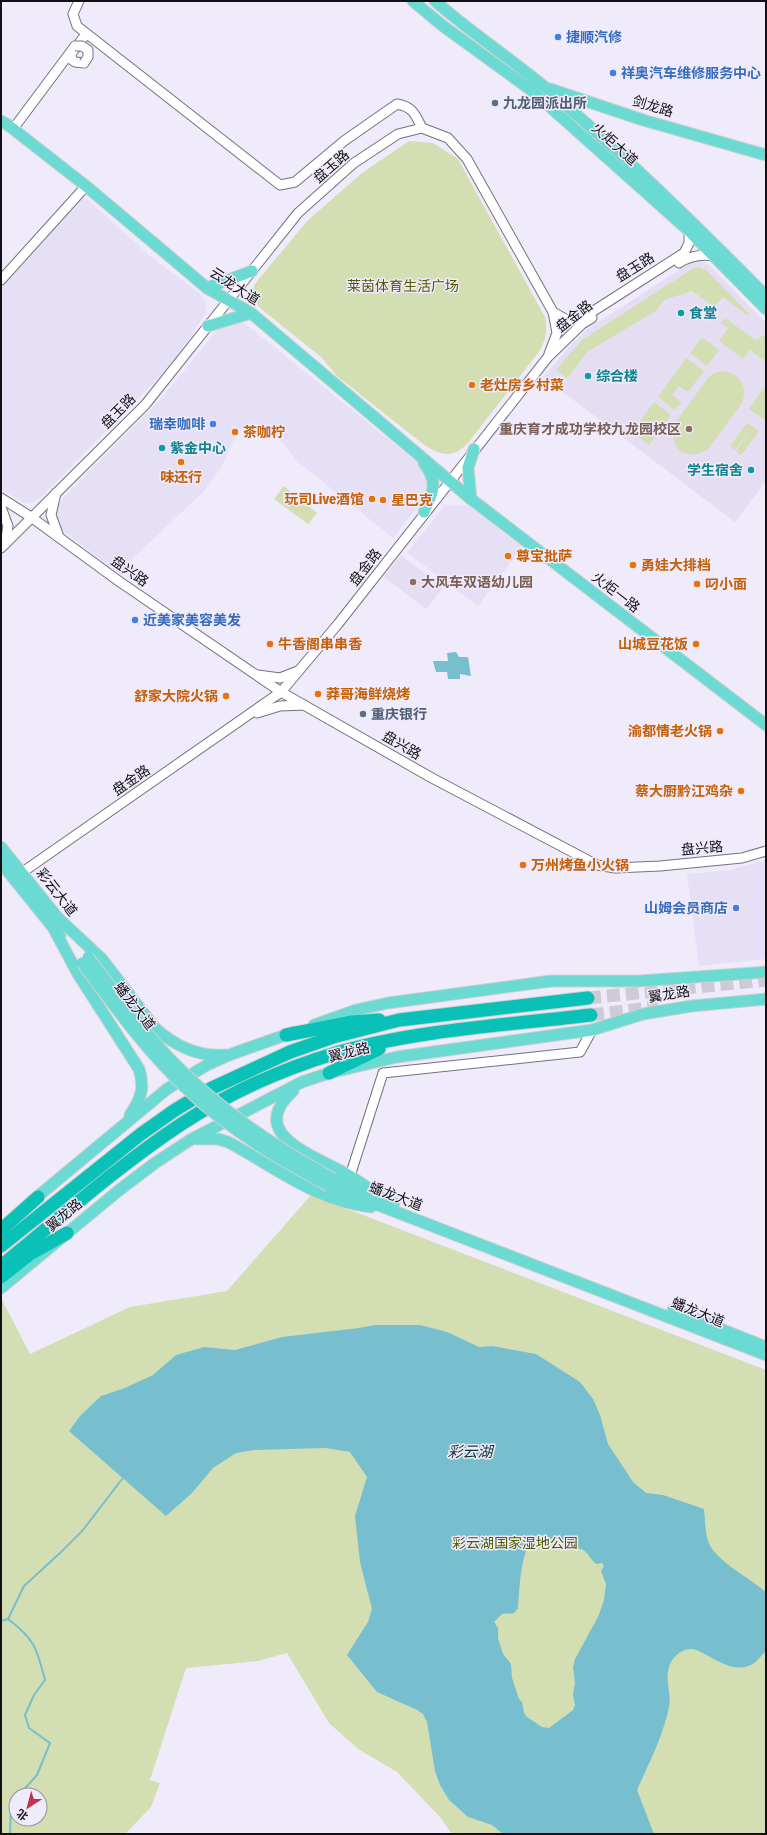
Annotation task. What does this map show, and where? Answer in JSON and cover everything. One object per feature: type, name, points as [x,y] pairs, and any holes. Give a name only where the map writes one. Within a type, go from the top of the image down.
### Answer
[{"type":"highway","name":"翼龙路","points":[[1,1246],[5,1227],[175,1110],[210,1089],[290,1052],[333,1037],[398,1020],[588,998]]},
{"type":"highway","name":"翼龙路","points":[[1,1266],[27,1250],[151,1145],[184,1122],[220,1101],[295,1067],[336,1053],[403,1038],[591,1015]]},
{"type":"highway","points":[[286,1035],[363,1020],[398,1020]]},
{"type":"highway","points":[[329,1073],[403,1038]]},
{"type":"highway","points":[[5,1227],[38,1197]]},
{"type":"highway","points":[[6,1278],[27,1250],[67,1233]]},
{"type":"main road","name":"火炬大道","points":[[413,1],[443,26],[531,90],[689,231],[766,309]]},
{"type":"main road","name":"火炬大道","points":[[435,1],[465,27],[546,88],[687,216],[766,296]]},
{"type":"main road","name":"剑龙路","points":[[531,90],[546,88],[643,120],[766,155]]},
{"type":"main road","name":"云龙大道","points":[[1,121],[86,186],[207,288],[251,313],[449,480]]},
{"type":"main road","points":[[207,288],[252,271]]},
{"type":"main road","points":[[208,326],[251,313]]},
{"type":"main road","points":[[471,500],[468,468],[474,449]]},
{"type":"main road","points":[[417,454],[432,473],[434,490],[424,512]]},
{"type":"main road","name":"火炬一路","points":[[449,480],[471,500],[766,725]]},
{"type":"main road","name":"彩云大道","points":[[1,847],[55,931],[85,960]]},
{"type":"main road","name":"彩云大道","points":[[1,863],[18,875],[58,918],[85,960]]},
{"type":"main road","points":[[58,918],[102,959],[155,1028],[164,1037],[177,1045],[202,1054],[229,1055]]},
{"type":"main road","points":[[55,931],[78,974],[135,1060],[139,1070],[142,1088],[141,1098],[121,1129]]},
{"type":"main road","name":"蟠龙大道","points":[[85,960],[124,1018],[166,1068],[189,1092],[245,1137],[279,1159],[331,1183],[766,1355]]},
{"type":"main road","name":"翼龙路","points":[[38,1197],[167,1089],[207,1065],[229,1055],[356,1010],[420,998],[551,981],[639,981],[766,972]]},
{"type":"main road","name":"翼龙路","points":[[1,1288],[6,1278],[67,1233],[155,1163],[190,1140],[302,1082],[329,1073],[397,1057],[592,1030],[643,1014],[692,1006],[766,999]]},
{"type":"main road","points":[[302,1082],[280,1104],[276,1119],[282,1135],[295,1146],[350,1176],[385,1204]]},
{"type":"main road","points":[[190,1140],[208,1138],[223,1140],[302,1185],[330,1198],[351,1204],[385,1204]]},
{"type":"main road","name":"蟠龙大道","points":[[385,1204],[766,1347]]},
{"type":"street","points":[[79,1],[73,14],[77,26],[280,185],[295,182],[344,141],[397,104],[407,106],[414,113],[422,128],[448,138],[467,159],[553,312],[557,333],[548,357]]},
{"type":"street","points":[[442,1],[465,27]]},
{"type":"street","points":[[13,129],[75,46],[82,46],[88,50],[88,58],[84,63],[78,64],[72,60],[71,54],[86,34]]},
{"type":"street","name":"盘玉路","points":[[3,546],[145,405],[298,213],[354,164],[398,134],[422,128]]},
{"type":"street","points":[[1,280],[86,186]]},
{"type":"street","name":"盘玉路","points":[[553,312],[567,320],[581,319],[684,253],[689,243],[689,231]]},
{"type":"street","name":"盘金路","points":[[18,875],[281,692],[338,624],[449,480],[548,357],[582,324],[687,258],[700,254],[713,256]]},
{"type":"street","points":[[56,493],[51,515],[59,537]]},
{"type":"street","name":"盘兴路","points":[[1,498],[31,517],[281,692],[432,778],[597,865],[615,868],[660,866],[742,858],[766,851]]},
{"type":"street","points":[[1,507],[8,526],[3,546]]},
{"type":"street","points":[[255,675],[280,678],[299,671]]},
{"type":"street","points":[[249,715],[280,706],[304,705]]},
{"type":"street","points":[[350,1176],[383,1073],[580,1052],[592,1030]]},
{"type":"shaded area","points":[[87,199],[150,256],[199,293],[205,301],[206,313],[173,362],[138,399],[41,497],[34,502],[25,503],[1,490],[1,286],[78,200]]},
{"type":"shaded area","name":"重庆育才成功学校九龙园校区","points":[[699,260],[709,265],[766,323],[766,481],[735,522],[543,377],[569,347],[589,328],[690,263]]},
{"type":"shaded area","points":[[229,322],[241,322],[252,329],[423,467],[428,478],[429,492],[393,538],[298,462],[272,430],[252,423],[238,431],[221,468],[202,493],[130,561],[120,574],[63,531],[56,520],[56,509],[63,498],[162,398],[217,330]]},
{"type":"shaded area","points":[[445,505],[469,506],[522,547],[478,606],[407,553]]},
{"type":"shaded area","name":"大风车双语幼儿园","points":[[401,555],[443,588],[426,609],[384,577]]},
{"type":"shaded area","points":[[766,860],[766,959],[699,966],[687,874],[730,870]]},
{"type":"green space","name":"莱茵体育生活广场","points":[[409,141],[433,143],[458,159],[545,317],[546,322],[546,336],[538,353],[468,443],[457,452],[451,454],[435,451],[423,444],[337,376],[321,357],[259,307],[253,297],[254,285],[307,221],[362,173]]},
{"type":"green space","points":[[699,267],[707,271],[749,314],[748,316],[723,297],[714,307],[692,291],[664,300],[656,311],[587,352],[567,378],[556,370],[582,340],[692,269]]},
{"type":"green space","points":[[725,318],[755,340],[766,334],[766,362],[750,350],[743,359],[719,341],[728,328],[721,323]]},
{"type":"green space","points":[[702,337],[719,350],[707,366],[690,353]]},
{"type":"green space","points":[[686,358],[704,371],[688,392],[679,386],[672,395],[681,402],[675,410],[658,397]]},
{"type":"green space","points":[[723,371],[729,372],[739,378],[742,382],[744,397],[742,403],[708,449],[693,455],[686,454],[680,451],[673,439],[675,423],[708,378],[714,373]]},
{"type":"green space","points":[[766,385],[766,418],[765,420],[749,409]]},
{"type":"green space","points":[[654,402],[671,415],[649,445],[632,432]]},
{"type":"green space","points":[[747,423],[753,427],[735,450],[730,446]]},
{"type":"green space","points":[[753,427],[759,431],[741,455],[736,451]]},
{"type":"green space","points":[[284,486],[317,513],[308,524],[274,499]]},
{"type":"green space","name":"彩云湖国家湿地公园","points":[[311,1195],[766,1370],[766,1834],[452,1834],[440,1817],[397,1772],[358,1749],[329,1723],[287,1653],[258,1661],[186,1668],[150,1780],[160,1783],[151,1807],[125,1834],[1,1834],[1,1298],[30,1354],[130,1307],[227,1291]]},
{"type":"water","points":[[456,652],[459,657],[468,657],[471,676],[460,674],[460,679],[448,679],[447,672],[436,672],[433,661],[448,661],[447,653]]},
{"type":"water","name":"彩云湖","points":[[375,1325],[420,1325],[447,1332],[479,1347],[492,1346],[536,1354],[580,1382],[593,1399],[600,1415],[608,1444],[633,1482],[646,1493],[663,1495],[704,1509],[708,1541],[717,1555],[766,1592],[766,1651],[753,1664],[745,1667],[730,1666],[693,1649],[685,1650],[675,1656],[671,1662],[668,1674],[669,1707],[655,1749],[637,1790],[654,1834],[503,1834],[492,1825],[468,1817],[449,1800],[440,1785],[435,1771],[427,1722],[423,1714],[377,1692],[347,1655],[368,1622],[372,1609],[360,1562],[355,1516],[367,1477],[350,1452],[326,1448],[254,1450],[236,1453],[213,1468],[192,1493],[166,1516],[69,1431],[80,1416],[101,1396],[125,1388],[153,1375],[176,1355],[204,1347],[235,1350],[282,1337]],"holes":[[[541,1535],[574,1549],[581,1549],[596,1564],[602,1563],[604,1566],[601,1571],[606,1584],[604,1600],[598,1617],[575,1659],[573,1667],[575,1683],[573,1694],[575,1705],[573,1710],[549,1728],[542,1727],[527,1717],[524,1713],[522,1702],[519,1699],[512,1678],[511,1664],[503,1654],[498,1638],[498,1628],[494,1622],[502,1614],[513,1613],[518,1608],[523,1562],[525,1553],[533,1537]]]},
{"type":"waterway","points":[[1,1621],[8,1619],[24,1586],[83,1530],[122,1479]]},
{"type":"waterway","points":[[8,1619],[17,1626],[34,1645],[40,1660],[45,1680],[34,1695],[25,1715],[29,1728],[50,1743],[37,1775],[26,1787]]},
{"type":"waterway","points":[[10,1827],[10,1834]]},
{"type":"tunnel","points":[[588,998],[766,980]]},
{"type":"tunnel","points":[[591,1015],[658,1007]]},
{"type":"place","name":"捷顺汽修","points":[[558,37]]},
{"type":"place","name":"祥奥汽车维修服务中心","points":[[613,73]]},
{"type":"place","name":"九龙园派出所","points":[[495,103]]},
{"type":"place","name":"食堂","points":[[681,313]]},
{"type":"place","name":"综合楼","points":[[588,376]]},
{"type":"place","name":"老灶房乡村菜","points":[[472,385]]},
{"type":"place","name":"瑞幸咖啡","points":[[213,424]]},
{"type":"place","name":"重庆育才成功学校九龙园校区","points":[[689,429]]},
{"type":"place","name":"茶咖柠","points":[[235,432]]},
{"type":"place","name":"紫金中心","points":[[162,448]]},
{"type":"place","name":"味还行","points":[[181,462]]},
{"type":"place","name":"学生宿舍","points":[[751,470]]},
{"type":"place","name":"玩司Live酒馆","points":[[372,499]]},
{"type":"place","name":"星巴克","points":[[383,500]]},
{"type":"place","name":"尊宝批萨","points":[[508,556]]},
{"type":"place","name":"勇娃大排档","points":[[633,565]]},
{"type":"place","name":"大风车双语幼儿园","points":[[413,582]]},
{"type":"place","name":"叼小面","points":[[697,584]]},
{"type":"place","name":"近美家美容美发","points":[[135,620]]},
{"type":"place","name":"牛香阁串串香","points":[[270,644]]},
{"type":"place","name":"山城豆花饭","points":[[696,644]]},
{"type":"place","name":"莽哥海鲜烧烤","points":[[318,694]]},
{"type":"place","name":"舒家大院火锅","points":[[226,696]]},
{"type":"place","name":"重庆银行","points":[[363,714]]},
{"type":"place","name":"渝都情老火锅","points":[[720,731]]},
{"type":"place","name":"蔡大厨黔江鸡杂","points":[[741,791]]},
{"type":"place","name":"万州烤鱼小火锅","points":[[523,865]]},
{"type":"place","name":"山姆会员商店","points":[[736,908]]}]
